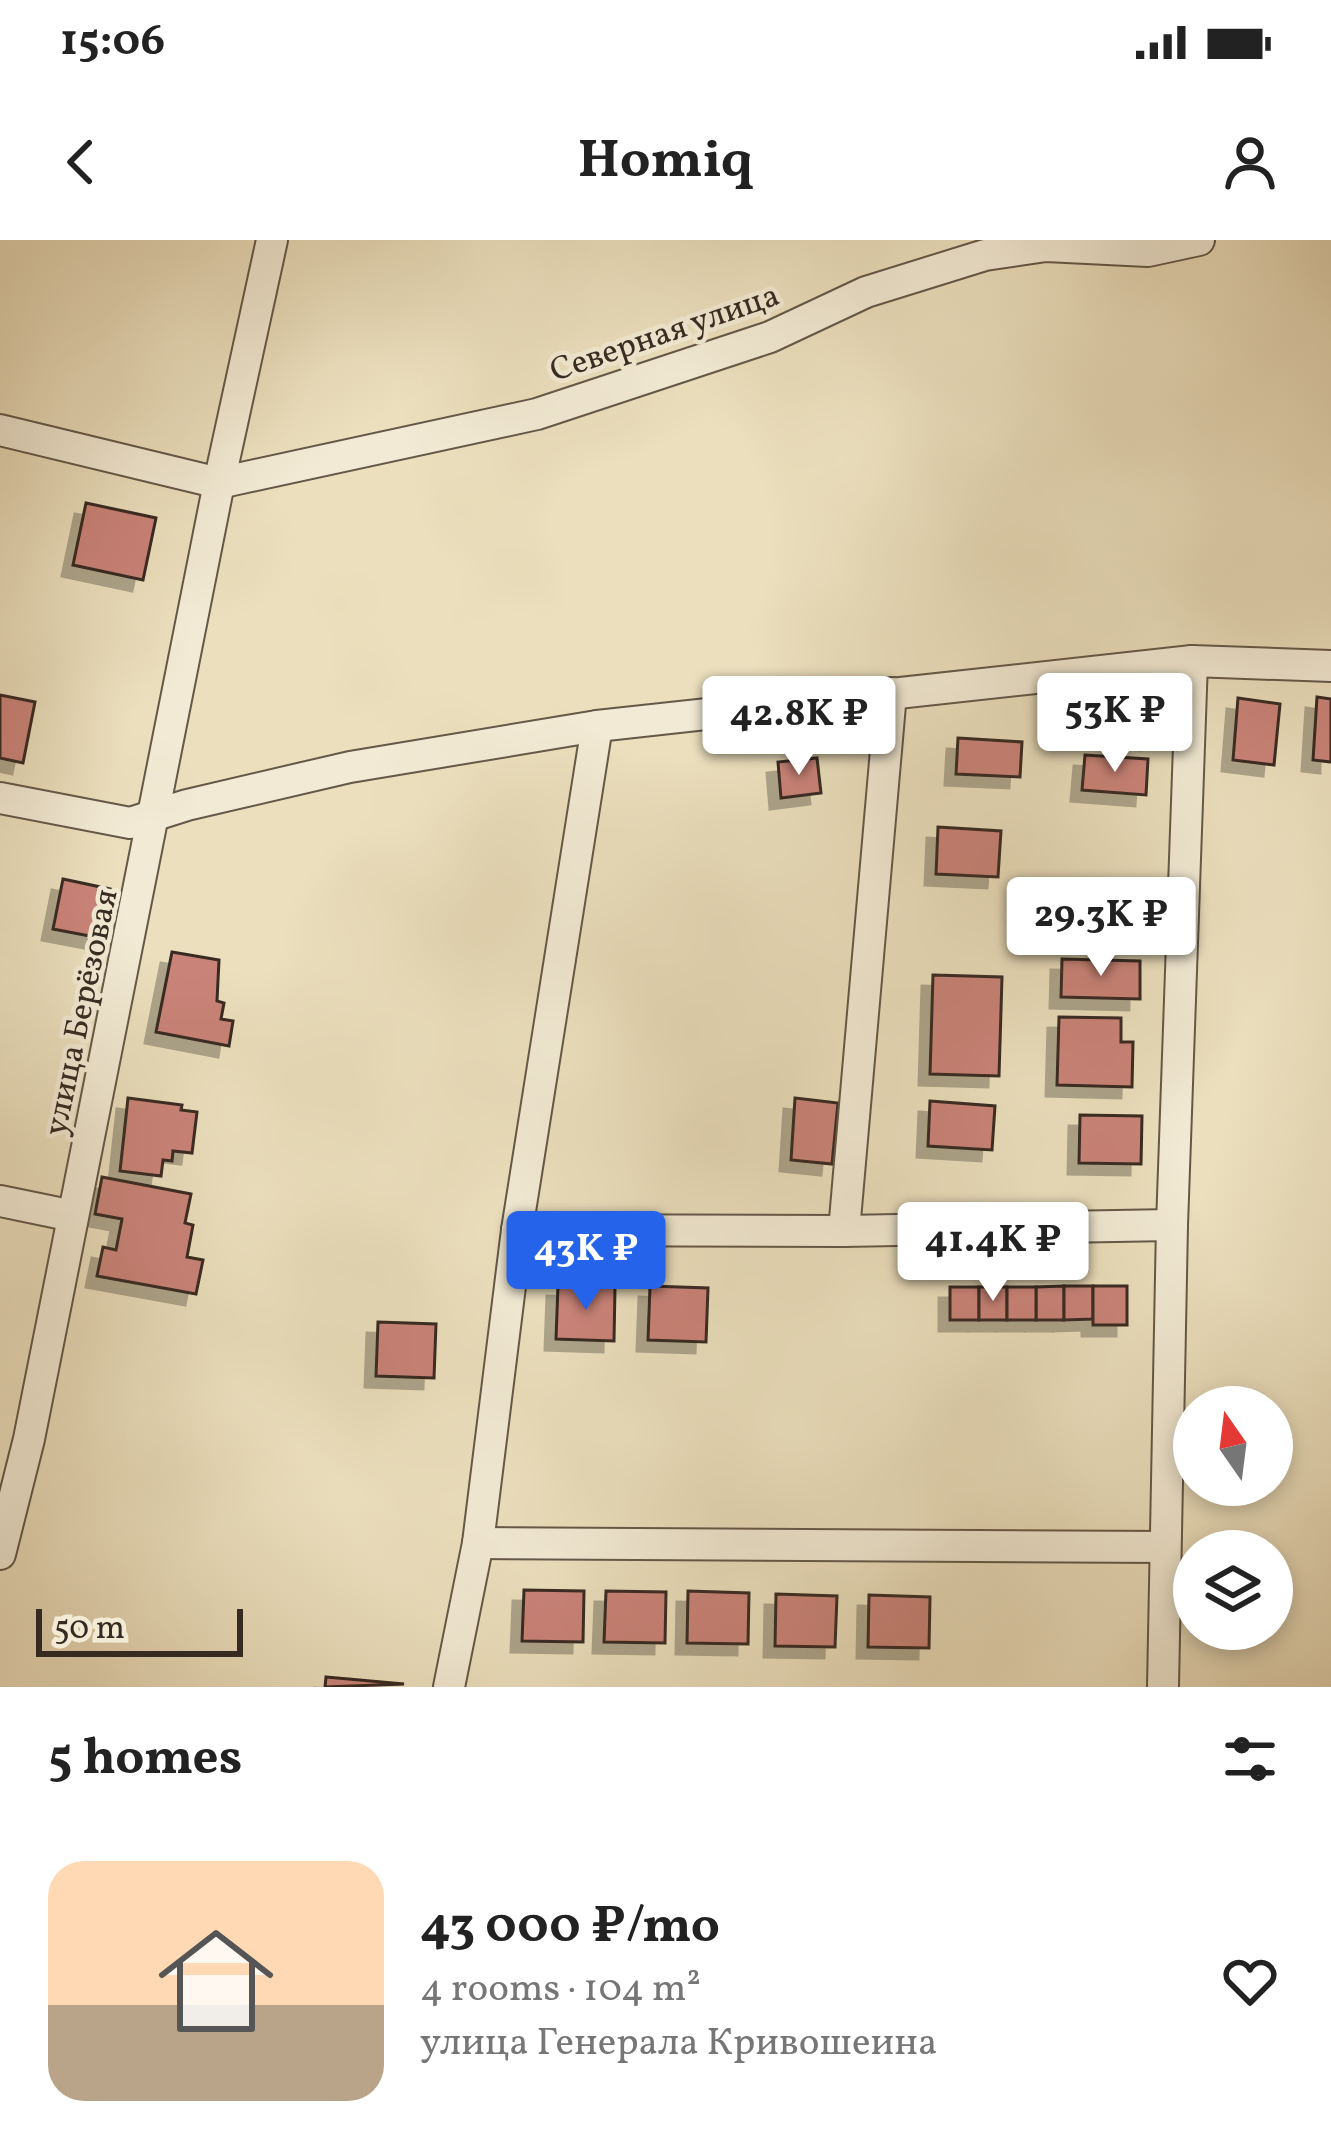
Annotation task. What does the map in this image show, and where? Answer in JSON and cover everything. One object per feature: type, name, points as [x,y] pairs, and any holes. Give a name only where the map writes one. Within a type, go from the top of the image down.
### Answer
[{"type":"street","name":"улица Берёзовая","points":[[0,1554],[29,1439],[219,483],[272,240]]},
{"type":"street","name":"Северная улица","points":[[219,483],[537,413],[770,338],[866,292],[985,255],[1047,243],[1148,251],[1199,240]]},
{"type":"street","points":[[0,430],[219,483]]},
{"type":"street","points":[[0,799],[130,823],[350,766],[597,726],[1192,661],[1331,665]]},
{"type":"street","points":[[1163,1687],[1172,1225],[1192,661]]},
{"type":"street","points":[[844,1231],[891,693]]},
{"type":"street","points":[[449,1687],[478,1543],[517,1231],[597,726]]},
{"type":"street","points":[[0,1202],[73,1216]]},
{"type":"street","points":[[517,1231],[1172,1225]]},
{"type":"street","points":[[478,1543],[1165,1547]]},
{"type":"building","points":[[86,503],[156,518],[143,580],[73,565]]},
{"type":"building","points":[[0,695],[35,702],[23,763],[0,758]]},
{"type":"building","points":[[1317,697],[1331,699],[1331,762],[1313,760]]},
{"type":"building","points":[[1238,698],[1280,704],[1274,765],[1233,760]]},
{"type":"building","points":[[1090,700],[1154,703],[1152,739],[1088,735]]},
{"type":"building","points":[[958,738],[1022,742],[1020,777],[956,774]]},
{"type":"building","points":[[1085,755],[1148,759],[1146,795],[1082,790]]},
{"type":"building","points":[[817,758],[821,793],[781,798],[778,762]]},
{"type":"building","points":[[938,827],[1001,831],[998,877],[936,874]]},
{"type":"building","points":[[63,879],[110,889],[100,938],[53,929]]},
{"type":"building","points":[[172,952],[219,960],[221,1019],[233,1021],[229,1046],[156,1032]]},
{"type":"building","points":[[1062,959],[1140,961],[1140,999],[1061,997]]},
{"type":"building","points":[[933,975],[1002,977],[999,1076],[930,1074]]},
{"type":"building","points":[[1059,1017],[1121,1018],[1121,1042],[1133,1042],[1132,1087],[1057,1085]]},
{"type":"building","points":[[128,1098],[182,1105],[181,1110],[197,1112],[192,1153],[173,1151],[172,1161],[163,1160],[161,1176],[120,1171]]},
{"type":"building","points":[[795,1098],[838,1103],[832,1164],[791,1160]]},
{"type":"building","points":[[930,1101],[995,1106],[992,1150],[928,1146]]},
{"type":"building","points":[[1080,1115],[1142,1116],[1141,1164],[1079,1163]]},
{"type":"building","points":[[102,1177],[191,1194],[185,1223],[193,1225],[187,1257],[203,1260],[196,1294],[97,1276],[103,1247],[116,1250],[122,1219],[95,1214]]},
{"type":"building","points":[[558,1285],[615,1287],[614,1341],[556,1339]]},
{"type":"building","points":[[650,1286],[708,1288],[706,1342],[648,1340]]},
{"type":"building","points":[[1064,1286],[1064,1320],[1036,1320],[1036,1287]]},
{"type":"building","points":[[1064,1286],[1093,1286],[1093,1319],[1064,1320]]},
{"type":"building","points":[[1093,1286],[1127,1286],[1127,1325],[1093,1325]]},
{"type":"building","points":[[950,1287],[979,1287],[979,1320],[950,1320]]},
{"type":"building","points":[[979,1287],[1007,1287],[1007,1320],[979,1320]]},
{"type":"building","points":[[1007,1287],[1036,1287],[1036,1320],[1007,1320]]},
{"type":"building","points":[[378,1322],[436,1324],[434,1378],[376,1376]]},
{"type":"building","points":[[524,1590],[584,1591],[583,1642],[522,1641]]},
{"type":"building","points":[[606,1591],[666,1592],[665,1643],[604,1642]]},
{"type":"building","points":[[688,1591],[749,1593],[748,1644],[687,1643]]},
{"type":"building","points":[[776,1594],[837,1596],[835,1647],[775,1646]]},
{"type":"building","points":[[869,1595],[930,1597],[929,1648],[868,1647]]},
{"type":"building","points":[[326,1677],[404,1684],[325,1687]]}]
